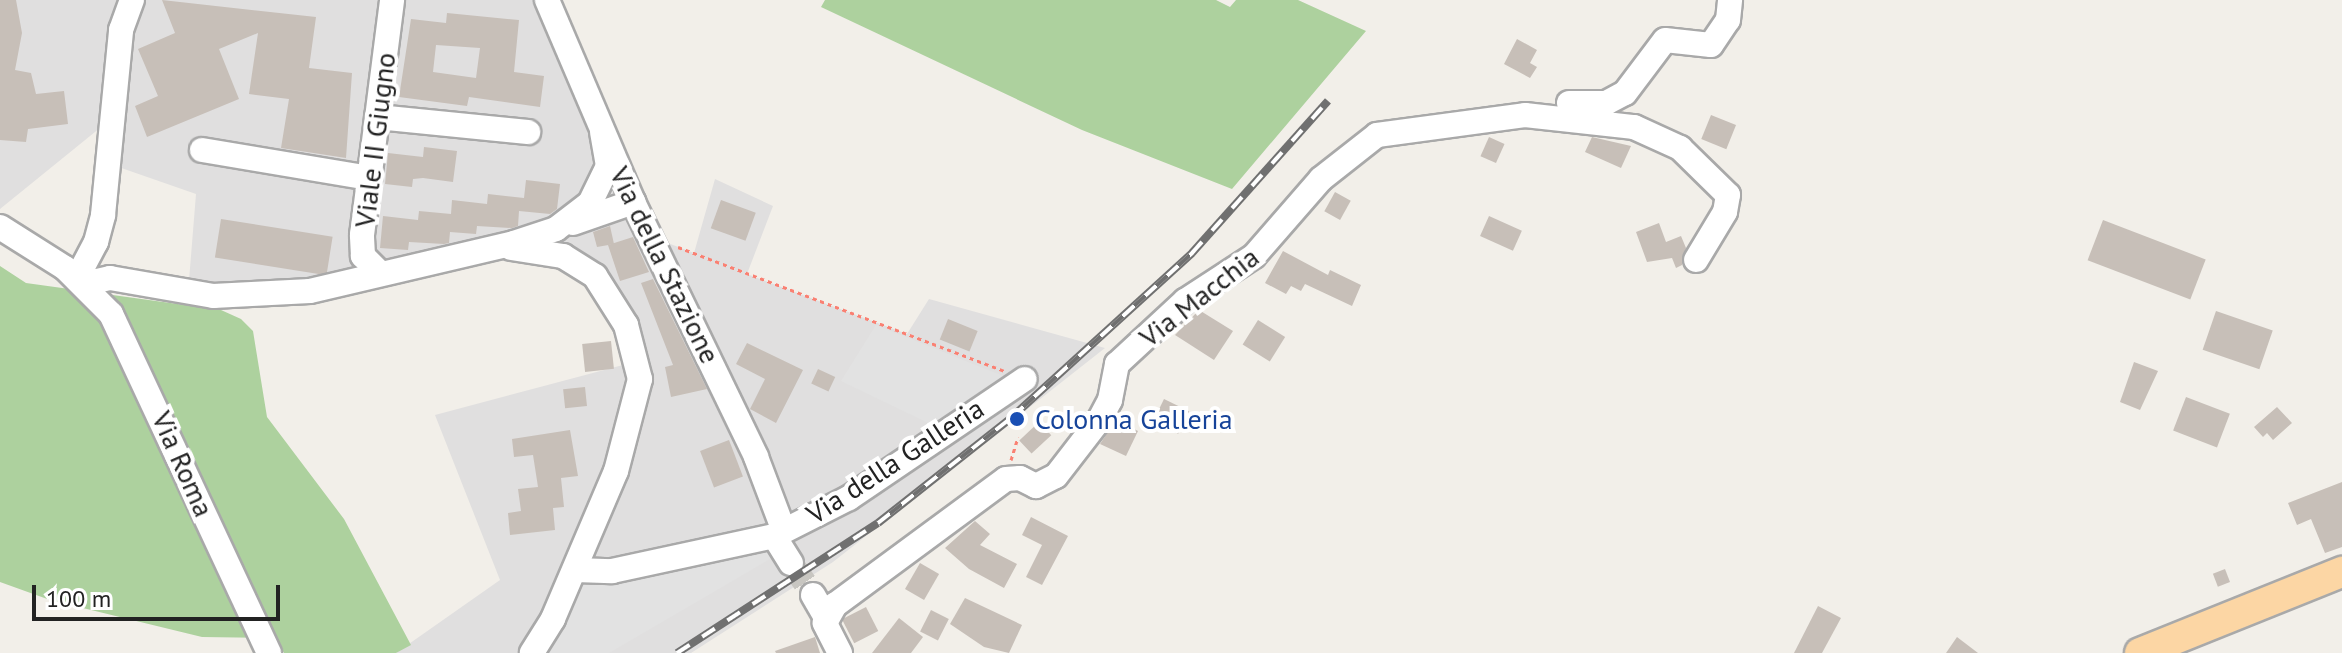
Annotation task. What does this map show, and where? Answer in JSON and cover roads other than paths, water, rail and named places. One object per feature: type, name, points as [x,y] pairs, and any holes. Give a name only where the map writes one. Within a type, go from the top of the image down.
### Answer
[{"type":"main road","points":[[2140,653],[2342,572]]},
{"type":"street","points":[[132,0],[121,30],[103,215],[80,281],[110,278],[213,296],[310,291],[379,272],[497,247],[633,202]]},
{"type":"street","name":"Viale II Giugno","points":[[379,272],[363,256],[369,178],[392,0]]},
{"type":"street","name":"Via della Stazione","points":[[547,0],[633,202],[756,457],[791,563]]},
{"type":"street","points":[[1525,115],[1535,107],[1615,99],[1633,88],[1660,42],[1708,47],[1716,41],[1728,20],[1730,0]]},
{"type":"street","points":[[1525,115],[1616,122],[1690,156],[1729,201],[1696,260]]},
{"type":"street","name":"Via Macchia","points":[[840,653],[819,606],[1006,479],[1020,478],[1036,486],[1056,476],[1100,419],[1117,364],[1185,301],[1254,256],[1321,179],[1365,141],[1400,128],[1525,115]]},
{"type":"street","points":[[377,117],[528,132]]},
{"type":"street","points":[[556,229],[590,203],[606,179],[602,133]]},
{"type":"street","points":[[202,150],[369,178]]},
{"type":"street","name":"Via Roma","points":[[0,227],[80,281],[105,306],[129,346],[269,653]]},
{"type":"street","points":[[497,247],[563,256],[595,276],[626,325],[638,361],[632,423],[576,570],[532,653]]},
{"type":"street","name":"Via della Galleria","points":[[576,570],[612,571],[779,533],[849,498],[1025,379]]},
{"type":"tunnel","points":[[791,563],[813,595]]},
{"type":"railway","points":[[677,653],[878,523],[1012,417],[1192,253],[1328,101]]},
{"type":"place","name":"Colonna Galleria","points":[[1017,419]]}]
